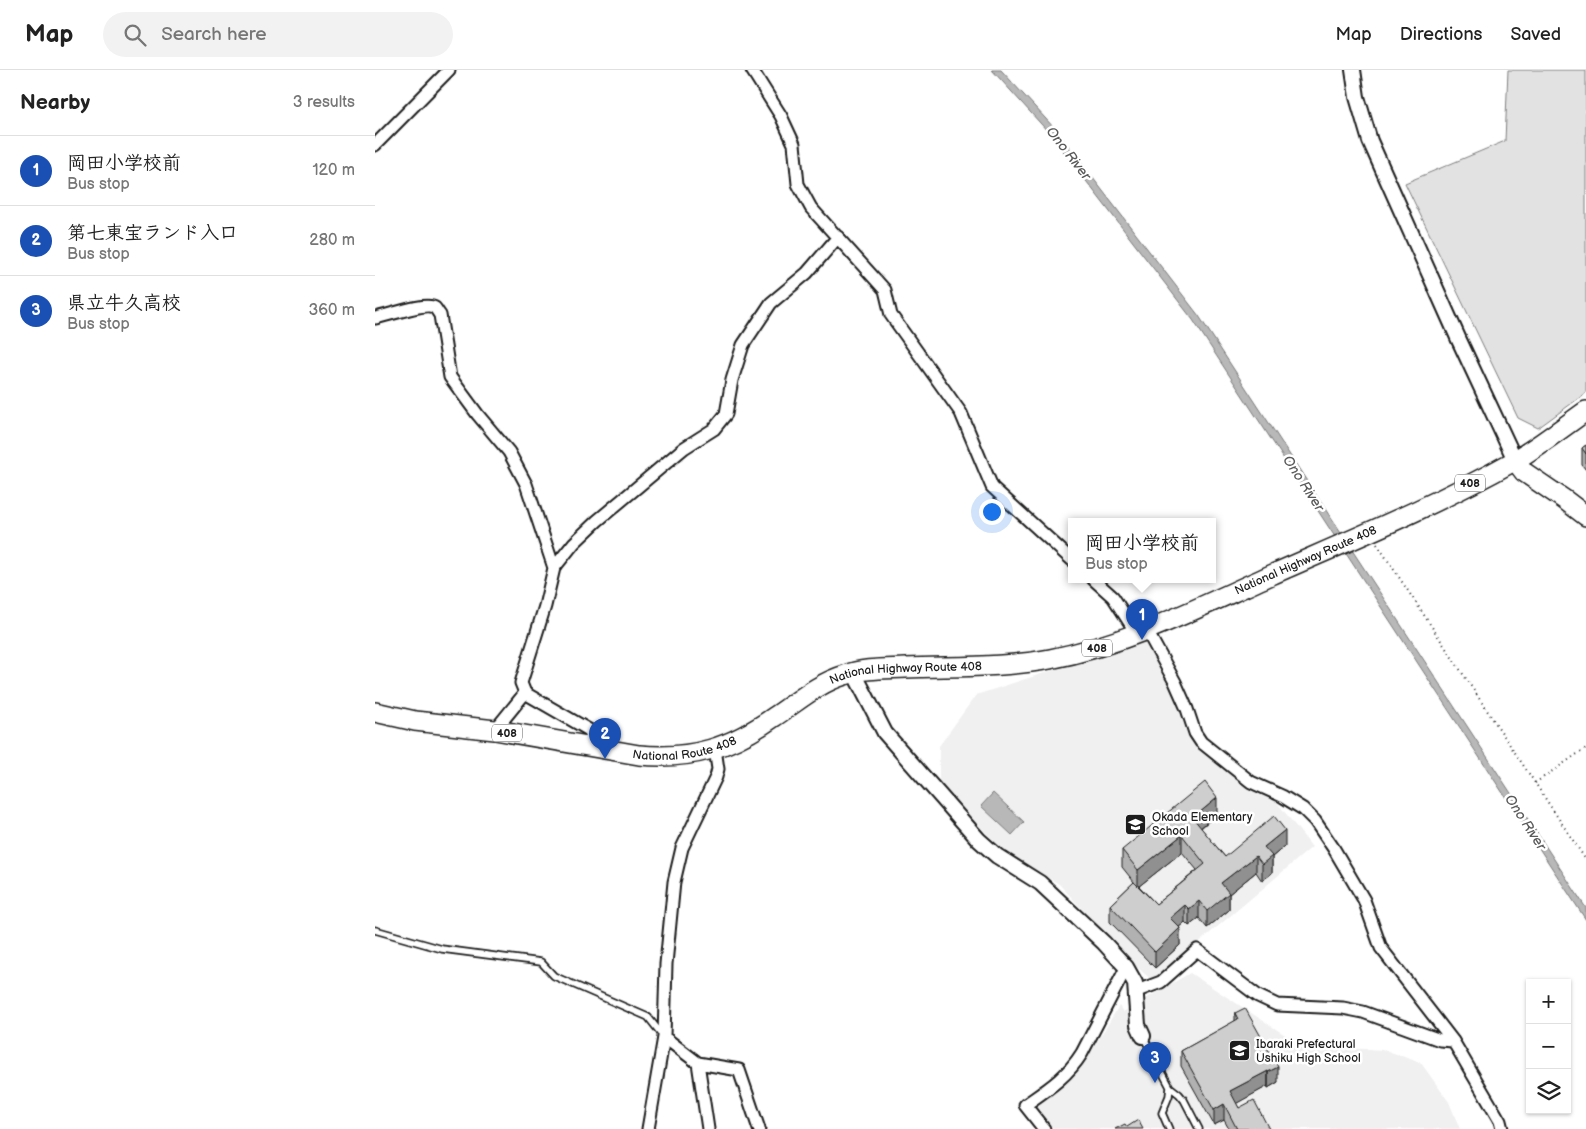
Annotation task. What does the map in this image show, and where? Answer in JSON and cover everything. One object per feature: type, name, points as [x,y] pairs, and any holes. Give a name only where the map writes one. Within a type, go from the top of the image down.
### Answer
[{"type":"highway","name":"National Highway Route 408","points":[[715,749],[754,731],[801,698],[825,684],[854,673],[868,670],[1010,664],[1048,660],[1093,650],[1142,633],[1425,506],[1515,460],[1586,411]]},
{"type":"highway","points":[[1515,460],[1524,472],[1586,516]]},
{"type":"highway","name":"National Route 408","points":[[375,712],[415,720],[495,730],[599,749],[660,757],[689,755],[715,749]]},
{"type":"street","points":[[375,145],[449,70]]},
{"type":"street","points":[[752,70],[781,116],[793,144],[798,184],[811,208],[885,290],[891,315],[961,413],[992,487],[1068,556]]},
{"type":"street","points":[[1353,70],[1357,98],[1370,141],[1466,356],[1515,460]]},
{"type":"street","points":[[599,749],[589,730],[525,693],[521,683],[545,606],[554,568],[574,543],[597,521],[684,448],[713,429],[727,414],[732,380],[743,345],[771,303],[807,273],[838,237]]},
{"type":"street","points":[[375,318],[411,308],[429,306],[435,308],[440,315],[450,377],[473,409],[509,452],[526,484],[554,568]]},
{"type":"street","points":[[1097,583],[1113,598],[1142,633],[1175,682],[1195,733],[1201,742],[1251,782],[1289,800],[1303,809],[1315,821],[1364,900],[1381,948],[1453,1041],[1500,1121],[1502,1129]]},
{"type":"street","points":[[854,673],[885,733],[963,823],[997,856],[1040,883],[1053,894],[1104,943],[1126,968],[1135,983],[1137,991],[1137,1025],[1143,1036]]},
{"type":"street","points":[[495,730],[525,693]]},
{"type":"street","points":[[648,1129],[665,1037],[665,964],[675,882],[682,848],[716,777],[718,769],[715,749]]},
{"type":"street","points":[[1137,991],[1161,982],[1197,950],[1258,996],[1277,1005],[1343,1008],[1363,1012],[1439,1040],[1453,1041]]},
{"type":"street","points":[[1044,1129],[1025,1106],[1061,1079],[1074,1066],[1126,968]]},
{"type":"street","points":[[665,1037],[698,1063],[739,1070],[759,1129]]},
{"type":"street","points":[[698,1063],[708,1129]]},
{"type":"lane","points":[[375,930],[442,949],[541,962],[554,976],[648,1017],[665,1037]]},
{"type":"lane","points":[[1143,1036],[1170,1087],[1184,1100],[1199,1129]]},
{"type":"lane","points":[[1169,1129],[1162,1113],[1169,1096],[1170,1087]]},
{"type":"path","points":[[1369,531],[1534,784],[1586,860]]},
{"type":"path","points":[[1534,784],[1586,748]]},
{"type":"shaded area","points":[[1508,70],[1586,70],[1586,393],[1538,428],[1518,418],[1405,183],[1505,141]]},
{"type":"shaded area","name":"Okada Elementary School","points":[[1147,640],[1167,679],[1190,739],[1223,769],[1276,801],[1312,847],[1153,981],[1131,962],[1059,884],[1006,853],[951,797],[939,781],[939,746],[976,695]]},
{"type":"shaded area","name":"Ibaraki Prefectural Ushiku High School","points":[[1190,973],[1302,1046],[1385,1050],[1421,1063],[1449,1102],[1460,1129],[1054,1129],[1033,1107],[1072,1077],[1091,1052],[1119,1006],[1123,1012]]},
{"type":"water","name":"Ono River","points":[[992,70],[1001,70],[1056,130],[1199,316],[1586,908],[1586,920],[1193,320],[1050,134]]},
{"type":"water","points":[[993,793],[1024,822],[1012,835],[981,806]]},
{"type":"building","points":[[1586,445],[1586,454],[1582,448]]},
{"type":"building","points":[[1205,782],[1217,798],[1193,818],[1225,857],[1274,816],[1285,830],[1264,847],[1272,856],[1262,864],[1256,856],[1221,883],[1229,893],[1207,911],[1199,901],[1189,909],[1185,905],[1170,918],[1180,928],[1155,952],[1110,905],[1134,882],[1156,904],[1205,864],[1182,835],[1138,870],[1122,850]]},
{"type":"building","points":[[1245,1008],[1278,1067],[1230,1091],[1239,1108],[1254,1100],[1269,1129],[1237,1129],[1224,1104],[1214,1110],[1181,1051],[1238,1019],[1235,1013]]},
{"type":"building","points":[[1138,1120],[1143,1129],[1115,1129],[1125,1124],[1127,1127]]},
{"type":"place","name":"岡田小学校前","points":[[1142,640]]},
{"type":"place","name":"第七東宝ランド入口","points":[[605,759]]},
{"type":"place","name":"Okada Elementary School","points":[[1136,824]]},
{"type":"place","name":"Ibaraki Prefectural Ushiku High School","points":[[1240,1051]]},
{"type":"place","name":"県立牛久高校","points":[[1155,1083]]}]
